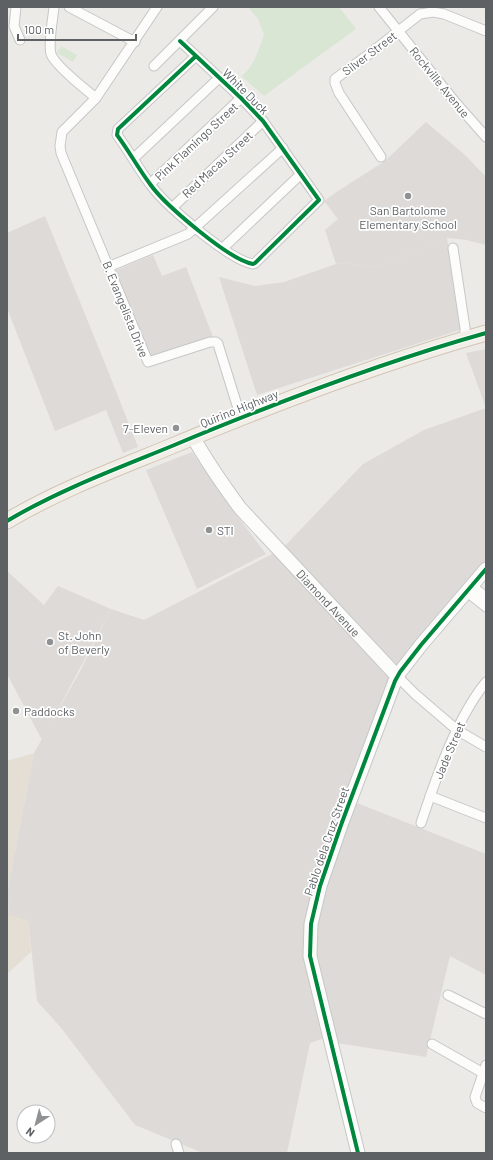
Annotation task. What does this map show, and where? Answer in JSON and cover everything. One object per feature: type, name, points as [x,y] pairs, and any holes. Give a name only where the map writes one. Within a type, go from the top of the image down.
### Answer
[{"type":"main road","name":"Quirino Highway","points":[[7,522],[40,502],[68,489],[241,418],[419,352],[486,333]]},
{"type":"street","points":[[16,7],[14,26],[20,40]]},
{"type":"street","points":[[54,7],[51,55],[96,98]]},
{"type":"street","points":[[69,7],[135,42]]},
{"type":"street","points":[[154,66],[213,7]]},
{"type":"street","name":"Rockville Avenue","points":[[379,7],[456,103],[486,137]]},
{"type":"street","name":"B. Evangelista Drive","points":[[154,8],[135,42],[96,98],[62,132],[60,146],[61,153],[148,362],[210,342],[216,342],[218,344],[241,418]]},
{"type":"street","name":"Silver Street","points":[[380,156],[339,93],[335,79],[420,14],[433,12],[444,14],[486,32]]},
{"type":"street","name":"White Duck","points":[[180,41],[241,98],[263,121],[319,200],[256,263],[253,264],[222,248]]},
{"type":"street","points":[[196,56],[117,132],[150,184],[172,208],[222,248],[302,174]]},
{"type":"street","points":[[134,158],[219,78]]},
{"type":"street","name":"Pink Flamingo Street","points":[[150,184],[241,98]]},
{"type":"street","name":"Red Macau Street","points":[[172,208],[263,121]]},
{"type":"street","points":[[108,267],[188,234],[283,148]]},
{"type":"street","points":[[453,248],[465,328],[465,339]]},
{"type":"street","name":"Diamond Avenue","points":[[193,437],[210,466],[240,508],[398,676],[415,694],[457,730],[486,748]]},
{"type":"street","name":"Pablo dela Cruz Street","points":[[358,1153],[314,976],[309,941],[311,924],[320,886],[398,676],[421,645],[486,569]]},
{"type":"street","points":[[469,589],[486,597]]},
{"type":"street","points":[[469,589],[486,607]]},
{"type":"street","name":"Jade Street","points":[[421,823],[430,796],[457,730],[466,713],[484,686]]},
{"type":"street","points":[[430,796],[486,818]]},
{"type":"street","points":[[448,994],[486,1014]]},
{"type":"street","points":[[432,1044],[484,1069],[475,1094],[475,1100],[486,1108]]},
{"type":"shaded area","name":"San Bartolome Elementary School","points":[[426,122],[465,155],[486,177],[486,245],[467,240],[447,238],[376,267],[346,263],[336,264],[325,230],[338,219],[324,201],[385,161]]},
{"type":"shaded area","points":[[45,216],[138,447],[123,453],[106,410],[55,431],[7,308],[7,233]]},
{"type":"shaded area","points":[[447,238],[463,329],[257,395],[219,277],[255,286],[284,282],[336,264],[346,263],[376,267]]},
{"type":"shaded area","points":[[153,255],[162,276],[186,267],[213,337],[149,356],[114,271]]},
{"type":"shaded area","points":[[486,349],[486,408],[466,353]]},
{"type":"shaded area","points":[[486,408],[486,561],[397,669],[284,547],[363,464],[424,430]]},
{"type":"shaded area","name":"STI","points":[[192,452],[266,554],[197,589],[146,470]]},
{"type":"shaded area","points":[[276,552],[394,675],[308,923],[325,1038],[310,1043],[287,1153],[203,1153],[135,1125],[62,1029],[37,1001],[28,920],[9,915],[8,889],[34,753],[79,673],[111,609],[144,620]]},
{"type":"shaded area","name":"St. John of Beverly","points":[[7,571],[44,605],[58,586],[111,609],[42,740],[7,674]]},
{"type":"shaded area","points":[[34,753],[8,889],[28,920],[31,952],[7,974],[7,761]]},
{"type":"shaded area","points":[[357,803],[486,854],[486,975],[450,956],[426,1057],[337,1043],[316,956],[315,938],[327,887],[338,852]]},
{"type":"green space","points":[[248,7],[339,7],[356,29],[264,96],[241,76],[253,63],[264,34],[258,19]]},
{"type":"green space","points":[[61,46],[77,55],[73,62],[57,53]]},
{"type":"cycle path","points":[[180,41],[241,98],[263,121],[319,200],[253,264],[229,253],[182,217],[157,193],[117,135],[118,129],[196,56]]},
{"type":"cycle path","points":[[7,521],[47,499],[88,480],[249,414],[406,357],[486,333]]},
{"type":"cycle path","points":[[358,1153],[310,956],[311,924],[320,886],[341,825],[395,681],[400,672],[421,645],[486,569]]},
{"type":"place","name":"San Bartolome Elementary School","points":[[408,196]]},
{"type":"place","name":"7-Eleven","points":[[176,428]]},
{"type":"place","name":"STI","points":[[209,530]]},
{"type":"place","name":"St. John of Beverly","points":[[50,642]]},
{"type":"place","name":"Paddocks","points":[[16,711]]}]
